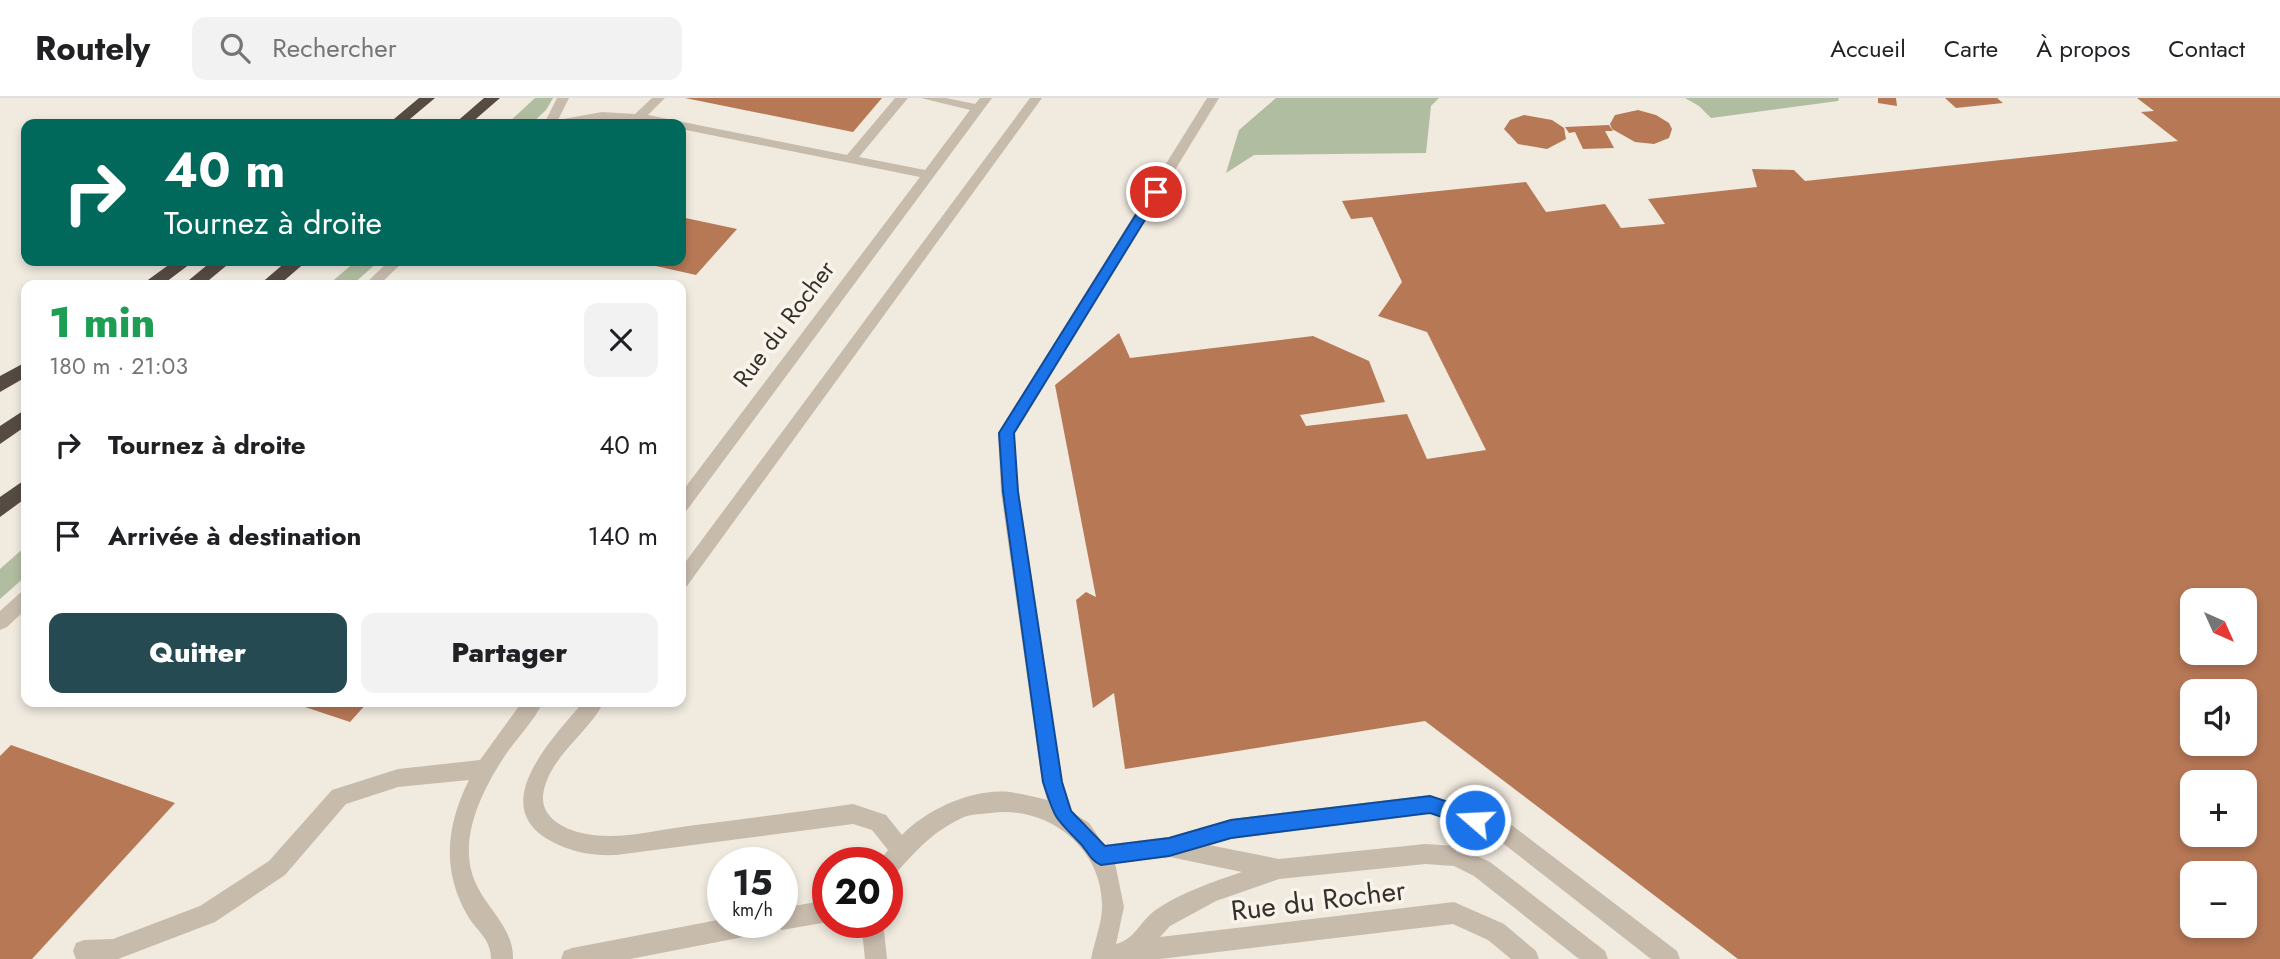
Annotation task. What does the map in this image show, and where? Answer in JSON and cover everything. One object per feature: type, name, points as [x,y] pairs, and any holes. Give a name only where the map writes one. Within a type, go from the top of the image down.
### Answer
[{"type":"highway","points":[[401,119],[428,98]]},
{"type":"highway","points":[[467,119],[493,98]]},
{"type":"highway","points":[[157,280],[178,266]]},
{"type":"highway","points":[[198,280],[217,266]]},
{"type":"highway","points":[[274,280],[292,266]]},
{"type":"highway","points":[[0,385],[21,371]]},
{"type":"highway","points":[[0,437],[21,420]]},
{"type":"highway","points":[[0,509],[21,491]]},
{"type":"street","points":[[552,119],[563,98]]},
{"type":"street","points":[[639,117],[659,98]]},
{"type":"street","points":[[850,159],[902,98]]},
{"type":"street","points":[[927,98],[982,103]]},
{"type":"street","points":[[686,574],[1036,98]]},
{"type":"street","points":[[1063,817],[1052,782],[1010,492],[1006,433],[1213,98]]},
{"type":"street","name":"Rue du Rocher","points":[[686,498],[982,103]]},
{"type":"street","points":[[579,119],[596,115],[649,119]]},
{"type":"street","points":[[686,126],[928,174]]},
{"type":"street","points":[[376,280],[392,266]]},
{"type":"street","points":[[0,622],[21,603]]},
{"type":"street","points":[[502,959],[503,949],[497,933],[476,909],[463,881],[459,858],[461,820],[485,769],[529,707]]},
{"type":"street","points":[[590,707],[537,779],[533,798],[536,812],[564,839],[594,845],[649,841],[853,814],[879,822],[898,847]]},
{"type":"street","points":[[83,951],[113,950],[207,914],[277,868],[339,797],[398,778],[485,769]]},
{"type":"street","points":[[902,847],[919,829],[965,805],[1016,800],[1041,806],[1063,817],[1090,840],[1101,855],[1110,879],[1114,904],[1111,931],[1102,958]]},
{"type":"street","points":[[1101,855],[1169,847],[1231,829],[1430,804],[1498,827],[1669,959]]},
{"type":"street","points":[[1169,847],[1279,869]]},
{"type":"street","points":[[1134,951],[1161,918],[1210,893],[1279,869],[1425,854],[1456,856],[1482,869],[1597,959]]},
{"type":"street","name":"Rue du Rocher","points":[[1102,958],[1134,951],[1197,952],[1454,913],[1496,932],[1528,959]]},
{"type":"street","points":[[572,959],[707,933]]},
{"type":"street","points":[[874,938],[877,959]]},
{"type":"green space","points":[[535,98],[553,98],[536,119],[512,119]]},
{"type":"green space","points":[[1276,98],[1439,98],[1431,106],[1426,153],[1254,155],[1226,173],[1239,130]]},
{"type":"green space","points":[[1685,98],[1839,98],[1838,101],[1711,118],[1699,106]]},
{"type":"green space","points":[[350,266],[373,266],[358,280],[334,280]]},
{"type":"green space","points":[[21,550],[21,580],[0,599],[0,569]]},
{"type":"building","points":[[685,98],[882,98],[853,132]]},
{"type":"building","points":[[1878,98],[1896,98],[1897,106],[1878,103]]},
{"type":"building","points":[[1945,98],[1997,98],[2003,103],[1956,108]]},
{"type":"building","points":[[2137,98],[2280,98],[2280,959],[1738,959],[1425,721],[1125,769],[1114,693],[1093,708],[1076,600],[1086,592],[1096,597],[1055,385],[1119,333],[1130,358],[1313,336],[1369,361],[1385,402],[1300,415],[1306,426],[1407,414],[1427,459],[1486,450],[1427,332],[1378,316],[1402,282],[1372,217],[1351,219],[1342,201],[1526,182],[1546,212],[1605,204],[1621,228],[1665,224],[1648,199],[1757,187],[1752,169],[1794,170],[1805,181],[2178,141],[2141,112],[2154,111]]},
{"type":"building","points":[[1638,110],[1656,115],[1669,123],[1672,129],[1669,138],[1654,144],[1635,142],[1612,129],[1610,124],[1615,115]]},
{"type":"building","points":[[1524,115],[1552,120],[1564,128],[1566,139],[1547,149],[1518,144],[1504,129],[1510,120]]},
{"type":"building","points":[[1609,125],[1613,131],[1605,131],[1614,148],[1583,149],[1575,132],[1569,133],[1565,127]]},
{"type":"building","points":[[686,218],[737,229],[696,275],[656,266],[686,266]]},
{"type":"building","points":[[305,707],[364,707],[350,722]]},
{"type":"building","points":[[11,745],[175,803],[32,959],[0,959],[0,756]]},
{"type":"route","points":[[1156,192],[1006,433],[1010,492],[1052,782],[1063,817],[1090,840],[1101,855],[1169,847],[1231,829],[1430,804],[1475,820]]}]
